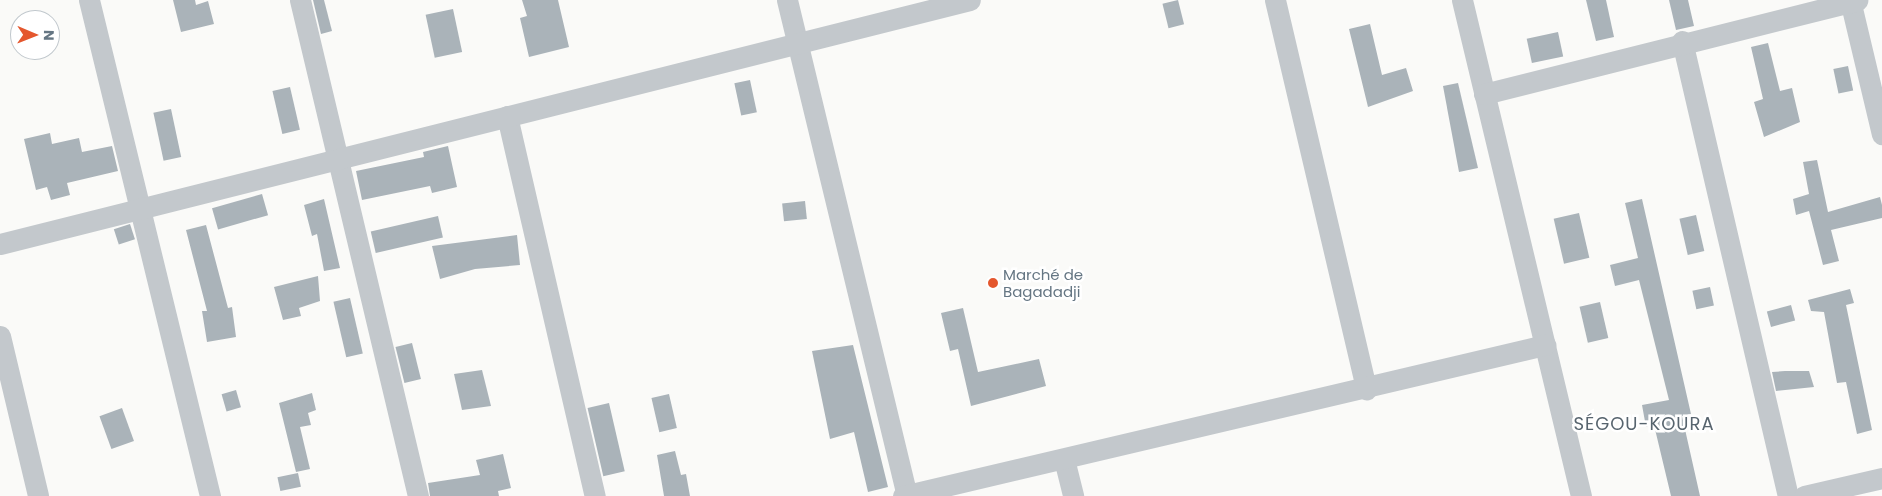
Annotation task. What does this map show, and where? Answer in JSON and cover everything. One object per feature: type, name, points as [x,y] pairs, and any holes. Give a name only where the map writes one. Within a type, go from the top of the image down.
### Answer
[{"type":"street","points":[[89,0],[136,207],[210,496]]},
{"type":"street","points":[[300,0],[336,159],[418,496]]},
{"type":"street","points":[[787,0],[905,496],[1366,389],[1545,345]]},
{"type":"street","points":[[0,244],[136,207],[336,159],[970,0]]},
{"type":"street","points":[[1275,0],[1366,389]]},
{"type":"street","points":[[1462,0],[1581,496]]},
{"type":"street","points":[[1484,94],[1682,41],[1852,0],[1882,134]]},
{"type":"street","points":[[1682,41],[1788,496]]},
{"type":"street","points":[[507,116],[594,496]]},
{"type":"street","points":[[0,336],[38,496]]},
{"type":"street","points":[[1064,459],[1073,496]]},
{"type":"street","points":[[1804,496],[1882,478]]},
{"type":"building","points":[[173,0],[195,0],[196,5],[208,1],[214,24],[181,32]]},
{"type":"building","points":[[313,0],[324,0],[332,31],[321,34]]},
{"type":"building","points":[[522,0],[558,0],[569,47],[529,57],[520,18],[527,16]]},
{"type":"building","points":[[1178,0],[1184,24],[1169,28],[1162,4]]},
{"type":"building","points":[[1586,0],[1606,0],[1614,37],[1596,41]]},
{"type":"building","points":[[1669,0],[1688,0],[1694,26],[1676,30]]},
{"type":"building","points":[[453,9],[462,52],[435,58],[426,15]]},
{"type":"building","points":[[1370,24],[1382,75],[1406,68],[1413,91],[1368,107],[1349,29]]},
{"type":"building","points":[[1558,32],[1563,56],[1532,63],[1527,39]]},
{"type":"building","points":[[1768,43],[1780,91],[1792,88],[1800,122],[1764,137],[1754,102],[1763,99],[1751,47]]},
{"type":"building","points":[[1848,66],[1853,90],[1839,94],[1833,69]]},
{"type":"building","points":[[750,80],[757,112],[741,116],[734,83]]},
{"type":"building","points":[[1458,83],[1478,168],[1459,172],[1443,86]]},
{"type":"building","points":[[290,87],[300,130],[282,134],[272,91]]},
{"type":"building","points":[[171,109],[181,157],[164,161],[153,113]]},
{"type":"building","points":[[50,133],[52,144],[79,138],[82,152],[112,146],[118,171],[67,183],[70,195],[51,200],[47,187],[36,190],[24,139]]},
{"type":"building","points":[[448,146],[457,187],[432,193],[430,186],[362,200],[356,171],[424,157],[423,152]]},
{"type":"building","points":[[1817,160],[1828,212],[1880,197],[1882,205],[1882,218],[1831,230],[1839,261],[1823,265],[1809,211],[1796,215],[1793,199],[1809,194],[1803,162]]},
{"type":"building","points":[[262,194],[268,215],[218,229],[212,208]]},
{"type":"building","points":[[324,199],[340,268],[324,271],[317,234],[312,236],[304,205]]},
{"type":"building","points":[[1642,199],[1691,414],[1682,416],[1700,496],[1671,496],[1654,425],[1646,427],[1642,405],[1669,400],[1639,280],[1615,286],[1610,265],[1638,258],[1625,203]]},
{"type":"building","points":[[805,201],[807,219],[784,221],[782,203]]},
{"type":"building","points":[[1579,213],[1589,258],[1564,264],[1554,219]]},
{"type":"building","points":[[1696,215],[1704,251],[1688,255],[1679,219]]},
{"type":"building","points":[[438,216],[443,237],[376,253],[371,232]]},
{"type":"building","points":[[130,224],[135,239],[119,244],[114,229]]},
{"type":"building","points":[[206,225],[228,308],[232,307],[236,337],[207,342],[202,311],[207,311],[186,230]]},
{"type":"building","points":[[517,235],[520,265],[475,269],[440,279],[432,246]]},
{"type":"building","points":[[318,276],[320,301],[299,308],[301,316],[283,320],[274,287]]},
{"type":"building","points":[[1710,287],[1714,306],[1696,309],[1692,291]]},
{"type":"building","points":[[1850,289],[1854,303],[1846,305],[1872,430],[1857,434],[1846,382],[1837,383],[1824,312],[1811,311],[1808,300]]},
{"type":"building","points":[[350,298],[363,354],[346,357],[333,302]]},
{"type":"building","points":[[1600,302],[1608,338],[1588,343],[1580,307]]},
{"type":"building","points":[[1791,305],[1795,320],[1771,327],[1767,311]]},
{"type":"building","points":[[963,308],[978,372],[1039,359],[1046,386],[971,406],[958,349],[950,351],[941,313]]},
{"type":"building","points":[[412,343],[421,379],[404,383],[396,347]]},
{"type":"building","points":[[853,345],[888,487],[868,492],[854,432],[830,439],[812,351]]},
{"type":"building","points":[[482,370],[491,406],[462,410],[454,374]]},
{"type":"building","points":[[1809,371],[1814,387],[1776,391],[1772,372]]},
{"type":"building","points":[[236,390],[241,407],[227,411],[222,394]]},
{"type":"building","points":[[312,393],[316,410],[308,413],[311,425],[300,427],[310,469],[296,472],[279,403]]},
{"type":"building","points":[[669,394],[677,428],[659,432],[651,398]]},
{"type":"building","points":[[609,403],[625,471],[603,476],[588,408]]},
{"type":"building","points":[[122,408],[134,441],[111,449],[99,416]]},
{"type":"building","points":[[675,451],[681,475],[686,474],[690,496],[664,496],[657,455]]},
{"type":"building","points":[[503,454],[511,488],[498,491],[499,496],[430,496],[428,483],[480,475],[476,460]]},
{"type":"building","points":[[298,473],[301,487],[280,491],[277,477]]},
{"type":"place","name":"Marché de Bagadadji","points":[[993,283]]},
{"type":"district","name":"SÉGOU-KOURA","points":[[1644,424]]}]
